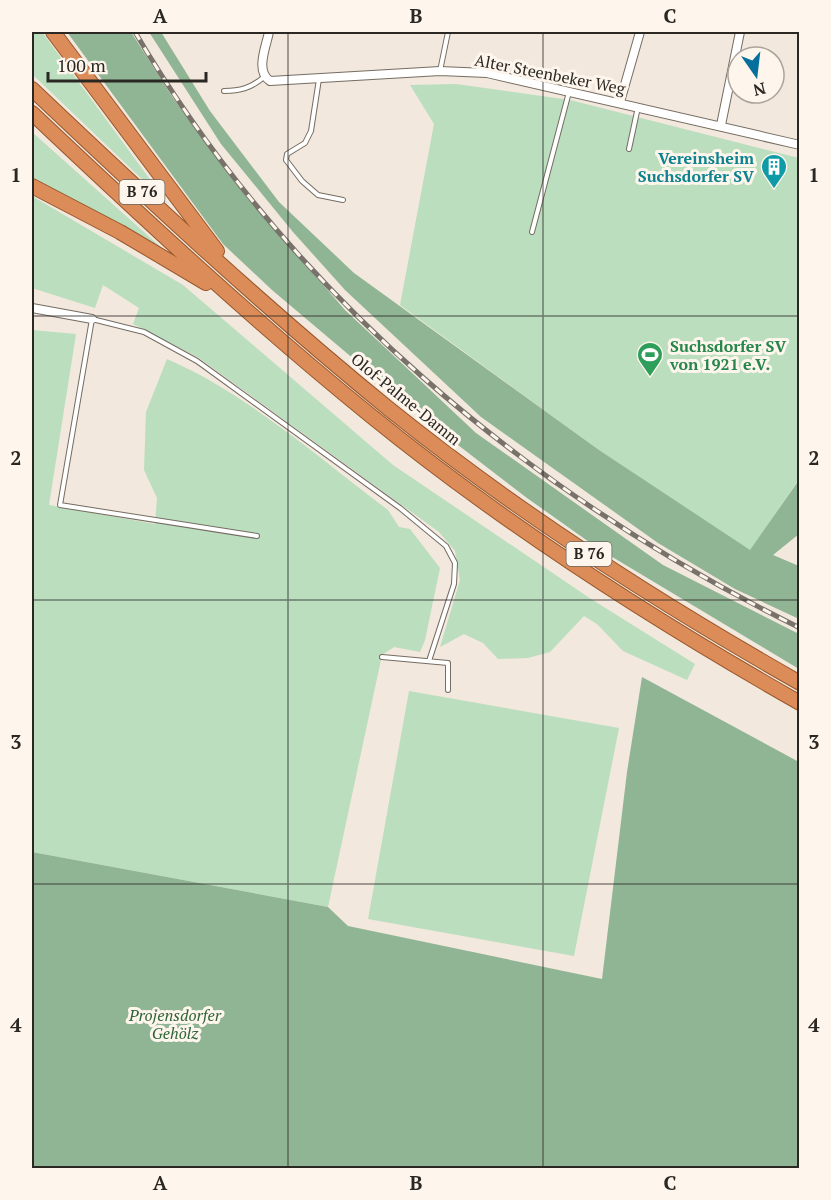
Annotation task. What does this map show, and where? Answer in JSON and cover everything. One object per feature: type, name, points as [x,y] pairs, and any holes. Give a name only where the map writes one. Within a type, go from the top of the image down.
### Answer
[{"type":"highway","points":[[54,32],[195,225],[253,294]]},
{"type":"highway","name":"Olof-Palme-Damm","points":[[32,89],[253,294],[390,409],[500,493],[662,602],[800,683]]},
{"type":"highway","name":"Olof-Palme-Damm","points":[[32,113],[238,304],[370,416],[511,522],[655,617],[800,703]]},
{"type":"highway","points":[[32,186],[167,259],[238,304]]},
{"type":"street","points":[[264,77],[262,70],[269,32]]},
{"type":"street","points":[[620,102],[640,32]]},
{"type":"street","points":[[721,125],[740,32]]},
{"type":"street","name":"Alter Steenbeker Weg","points":[[264,77],[270,81],[440,71],[487,73],[639,106],[800,145]]},
{"type":"street","points":[[32,308],[92,319]]},
{"type":"lane","points":[[440,71],[448,32]]},
{"type":"lane","points":[[224,91],[239,91],[253,86],[264,77]]},
{"type":"lane","points":[[319,78],[311,131],[305,143],[287,154],[286,160],[302,181],[318,195],[343,200]]},
{"type":"lane","points":[[532,232],[569,92]]},
{"type":"lane","points":[[629,149],[639,106]]},
{"type":"lane","points":[[257,536],[60,505],[92,319],[144,332],[197,361],[400,508],[446,546],[455,563],[454,584],[429,661]]},
{"type":"lane","points":[[381,657],[448,663],[448,690]]},
{"type":"green space","points":[[32,32],[42,32],[168,204],[32,74]]},
{"type":"green space","points":[[67,32],[131,32],[173,98],[245,195],[345,310],[476,433],[663,565],[799,634],[799,669],[599,549],[527,498],[432,425],[272,290],[223,244]]},
{"type":"green space","points":[[149,32],[161,32],[210,111],[279,202],[354,273],[599,450],[750,550],[799,480],[799,534],[773,555],[799,566],[799,619],[735,589],[658,543],[481,417],[345,290],[293,232],[221,144]]},
{"type":"green space","name":"Suchsdorfer SV von 1921 e.V.","points":[[456,84],[570,100],[799,158],[799,479],[750,551],[599,450],[400,305],[434,124],[410,85]]},
{"type":"green space","points":[[32,132],[164,250],[32,178]]},
{"type":"green space","points":[[32,196],[183,285],[393,465],[591,599],[695,664],[687,680],[623,651],[597,624],[584,616],[550,652],[528,658],[498,659],[483,643],[464,634],[440,647],[460,580],[455,551],[439,532],[199,358],[133,324],[139,308],[103,285],[95,308],[32,288]]},
{"type":"green space","points":[[32,330],[76,334],[49,505],[155,524],[157,498],[144,470],[146,412],[167,359],[225,390],[309,448],[388,510],[399,527],[410,529],[440,568],[425,640],[420,652],[394,647],[382,655],[328,907],[32,852]]},
{"type":"green space","name":"Projensdorfer Gehölz","points":[[642,677],[799,762],[799,1168],[32,1168],[32,852],[328,907],[348,926],[602,979],[627,772]]},
{"type":"green space","points":[[409,691],[619,728],[574,956],[368,919]]},
{"type":"railway","points":[[135,32],[197,127],[266,217],[342,300],[424,378],[511,450],[603,515],[700,575],[800,628]]},
{"type":"place","name":"Vereinsheim Suchsdorfer SV","points":[[774,190]]},
{"type":"place","name":"Suchsdorfer SV von 1921 e.V.","points":[[650,378]]}]
